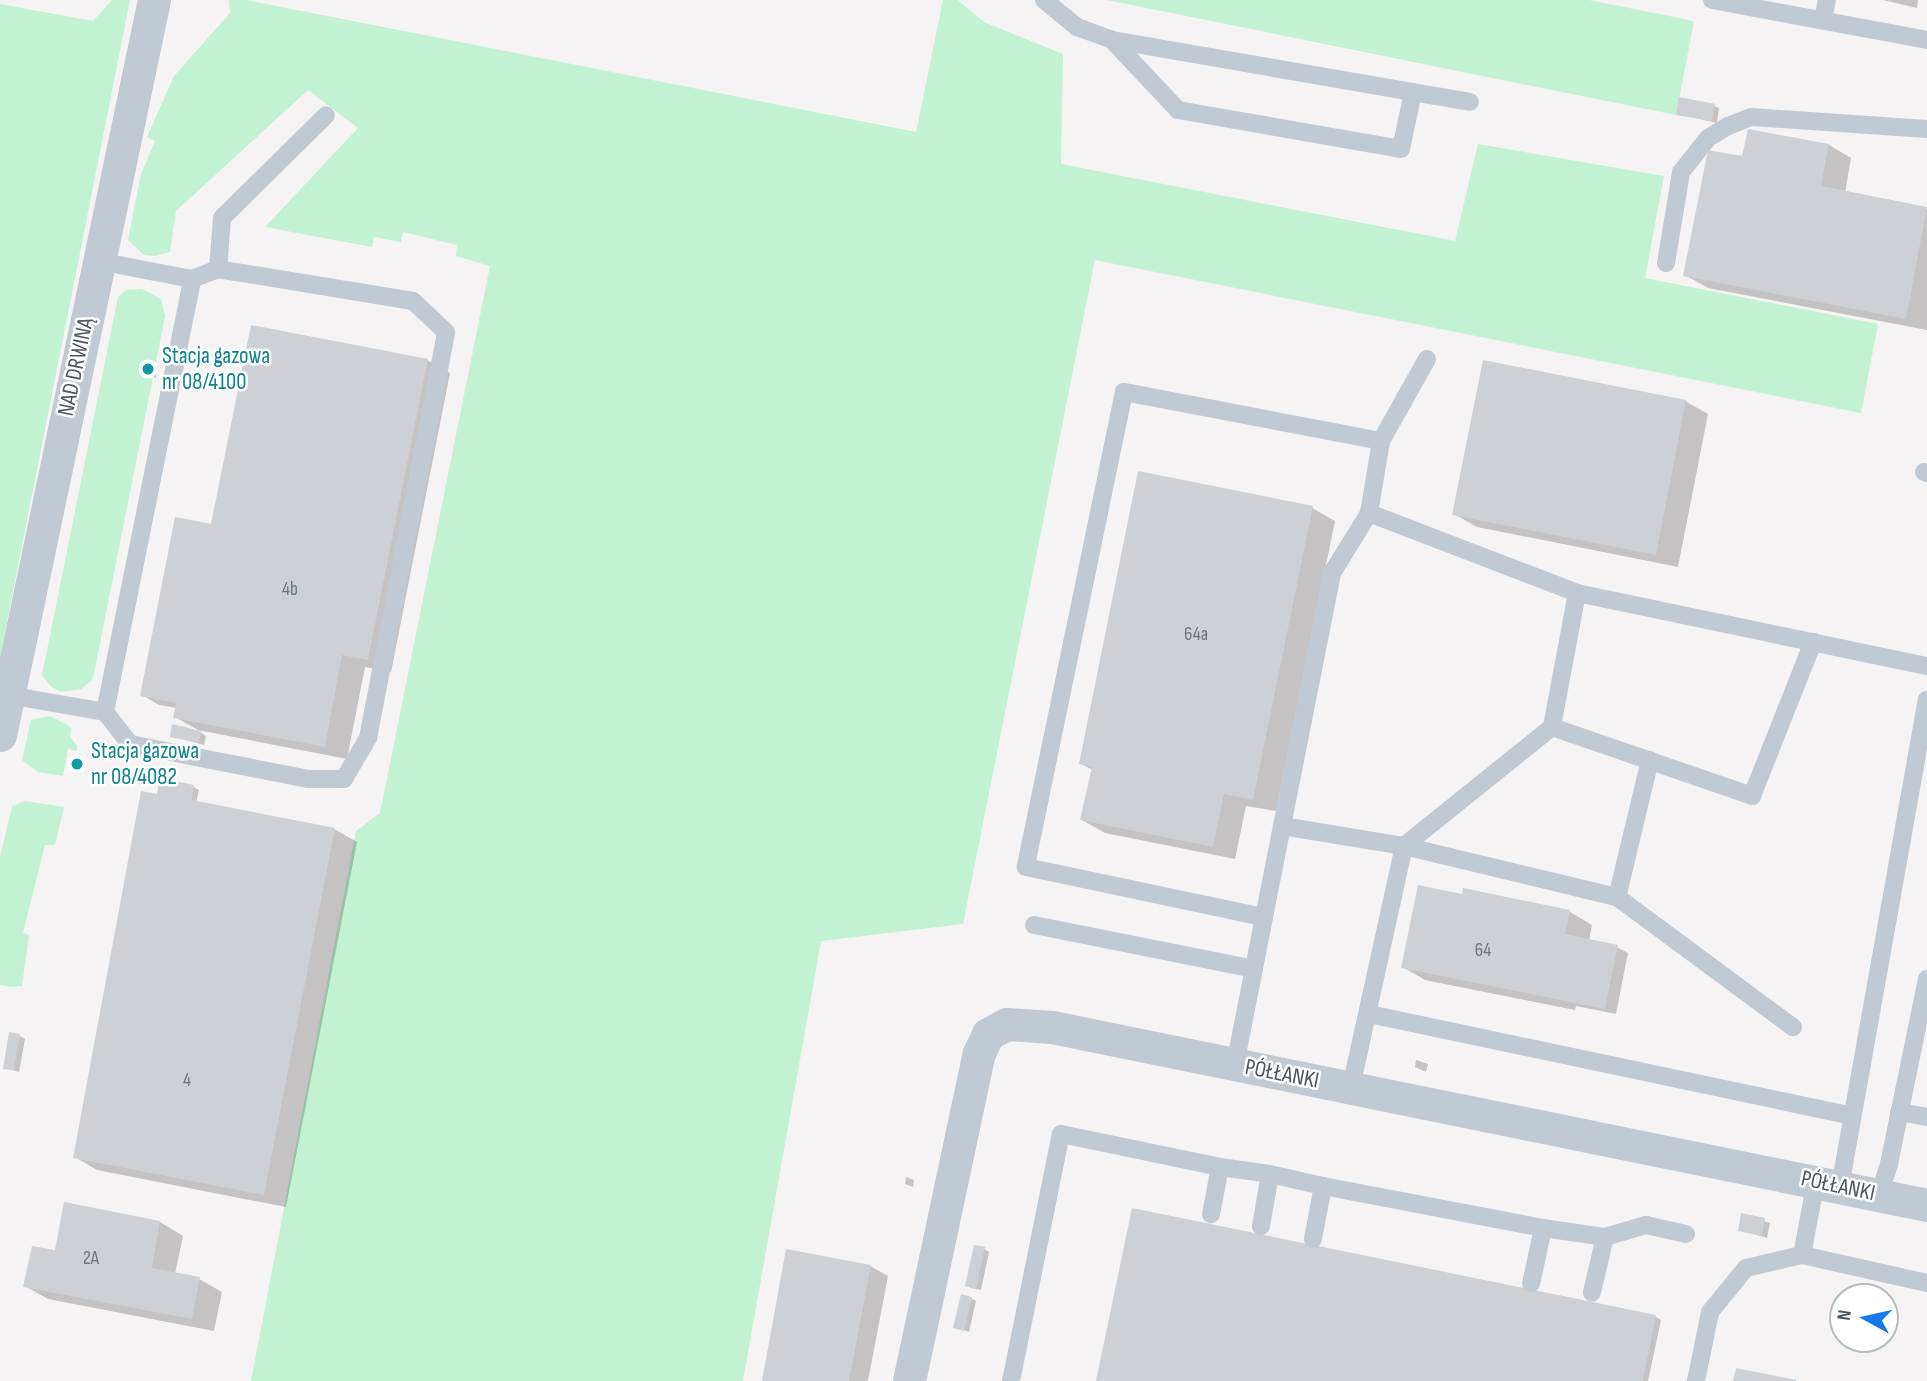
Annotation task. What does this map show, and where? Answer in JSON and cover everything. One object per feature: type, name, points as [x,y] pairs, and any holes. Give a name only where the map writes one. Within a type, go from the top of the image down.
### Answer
[{"type":"street","name":"NAD DRWINĄ","points":[[0,735],[154,0]]},
{"type":"street","name":"PÓŁŁANKI","points":[[909,1381],[979,1053],[988,1034],[1007,1024],[1032,1024],[1927,1205]]},
{"type":"lane","points":[[1044,0],[1077,27],[1112,40],[1470,102]]},
{"type":"lane","points":[[1712,0],[1927,40]]},
{"type":"lane","points":[[1823,20],[1826,0]]},
{"type":"lane","points":[[1112,40],[1178,110],[1401,149],[1413,92]]},
{"type":"lane","points":[[218,269],[222,218],[326,115]]},
{"type":"lane","points":[[1666,263],[1681,172],[1708,138],[1728,126],[1752,117],[1927,129]]},
{"type":"lane","points":[[8,695],[105,712],[130,744],[307,779],[345,779],[368,738],[446,332],[413,301],[218,269],[192,279],[98,261]]},
{"type":"lane","points":[[105,712],[192,279]]},
{"type":"lane","points":[[1235,1065],[1332,573],[1369,513],[1381,441],[1427,359]]},
{"type":"lane","points":[[1264,917],[1026,867],[1124,393],[1381,441]]},
{"type":"lane","points":[[1369,513],[1577,593],[1927,666]]},
{"type":"lane","points":[[1351,1087],[1404,846],[1552,727],[1577,593]]},
{"type":"lane","points":[[1552,727],[1752,796],[1813,642]]},
{"type":"lane","points":[[1802,1255],[1852,1116],[1927,699]]},
{"type":"lane","points":[[1617,897],[1650,760]]},
{"type":"lane","points":[[1282,826],[1404,846],[1617,897],[1793,1027]]},
{"type":"lane","points":[[1034,925],[1254,969]]},
{"type":"lane","points":[[1879,1195],[1927,979]]},
{"type":"lane","points":[[1369,1014],[1852,1116]]},
{"type":"lane","points":[[1899,1112],[1927,1117]]},
{"type":"lane","points":[[1011,1381],[1061,1134],[1543,1228],[1605,1237],[1646,1225],[1686,1234]]},
{"type":"lane","points":[[1211,1214],[1220,1167]]},
{"type":"lane","points":[[1261,1226],[1270,1174]]},
{"type":"lane","points":[[1312,1239],[1323,1186]]},
{"type":"lane","points":[[1531,1284],[1543,1228]]},
{"type":"lane","points":[[1592,1292],[1605,1237]]},
{"type":"lane","points":[[1696,1381],[1710,1312],[1746,1268],[1802,1255],[1927,1283]]},
{"type":"green space","points":[[112,0],[130,0],[0,657],[0,4],[93,21]]},
{"type":"green space","points":[[229,0],[247,0],[916,132],[943,0],[958,0],[984,22],[1063,54],[1061,164],[1455,241],[1478,144],[1664,176],[1645,278],[1878,324],[1861,413],[1095,260],[963,924],[821,941],[743,1381],[251,1381],[356,831],[380,813],[490,266],[456,256],[457,245],[403,232],[401,242],[374,237],[372,247],[265,227],[358,128],[308,90],[176,211],[170,252],[155,256],[144,255],[128,240],[141,174],[155,141],[147,137],[174,76],[230,13]]},
{"type":"green space","points":[[1107,0],[1589,0],[1694,21],[1676,115]]},
{"type":"green space","points":[[142,289],[161,299],[165,316],[93,679],[81,689],[61,692],[51,687],[42,675],[118,297],[126,290]]},
{"type":"green space","points":[[50,716],[71,727],[70,736],[77,746],[77,751],[68,749],[63,776],[38,772],[22,760],[31,720]]},
{"type":"green space","points":[[25,801],[64,807],[55,845],[45,845],[23,933],[29,935],[22,986],[12,987],[0,985],[0,857],[12,806]]},
{"type":"building","points":[[1679,97],[1715,104],[1712,121],[1676,115]]},
{"type":"building","points":[[1748,129],[1829,144],[1821,186],[1927,207],[1906,319],[1683,276],[1708,150],[1742,156]]},
{"type":"building","points":[[251,325],[428,359],[368,660],[342,655],[325,747],[173,718],[176,703],[140,696],[175,517],[211,524]]},
{"type":"building","points":[[1483,360],[1686,400],[1656,555],[1452,515]]},
{"type":"building","points":[[1138,471],[1313,506],[1253,800],[1224,794],[1213,847],[1080,820],[1092,767],[1079,764]]},
{"type":"building","points":[[172,724],[201,731],[199,743],[170,737]]},
{"type":"building","points":[[175,781],[194,785],[192,800],[335,828],[264,1195],[73,1158],[141,791],[157,794],[159,783],[174,786]]},
{"type":"building","points":[[1418,885],[1462,894],[1463,888],[1570,910],[1565,934],[1618,945],[1605,1009],[1401,968]]},
{"type":"building","points":[[9,1032],[20,1034],[14,1070],[3,1069]]},
{"type":"building","points":[[64,1202],[160,1221],[152,1268],[200,1277],[192,1319],[23,1287],[32,1246],[55,1250]]},
{"type":"building","points":[[1132,1208],[1656,1315],[1643,1381],[1096,1381]]},
{"type":"building","points":[[1741,1213],[1765,1218],[1762,1236],[1738,1231]]},
{"type":"building","points":[[974,1245],[985,1247],[976,1289],[965,1286]]},
{"type":"building","points":[[786,1249],[871,1265],[849,1381],[762,1381]]},
{"type":"building","points":[[961,1294],[972,1297],[964,1331],[953,1328]]},
{"type":"building","points":[[1736,1368],[1796,1380],[1796,1381],[1733,1381]]},
{"type":"place","name":"Stacja gazowa nr 08/4100","points":[[148,369]]},
{"type":"place","name":"Stacja gazowa nr 08/4082","points":[[77,764]]}]
